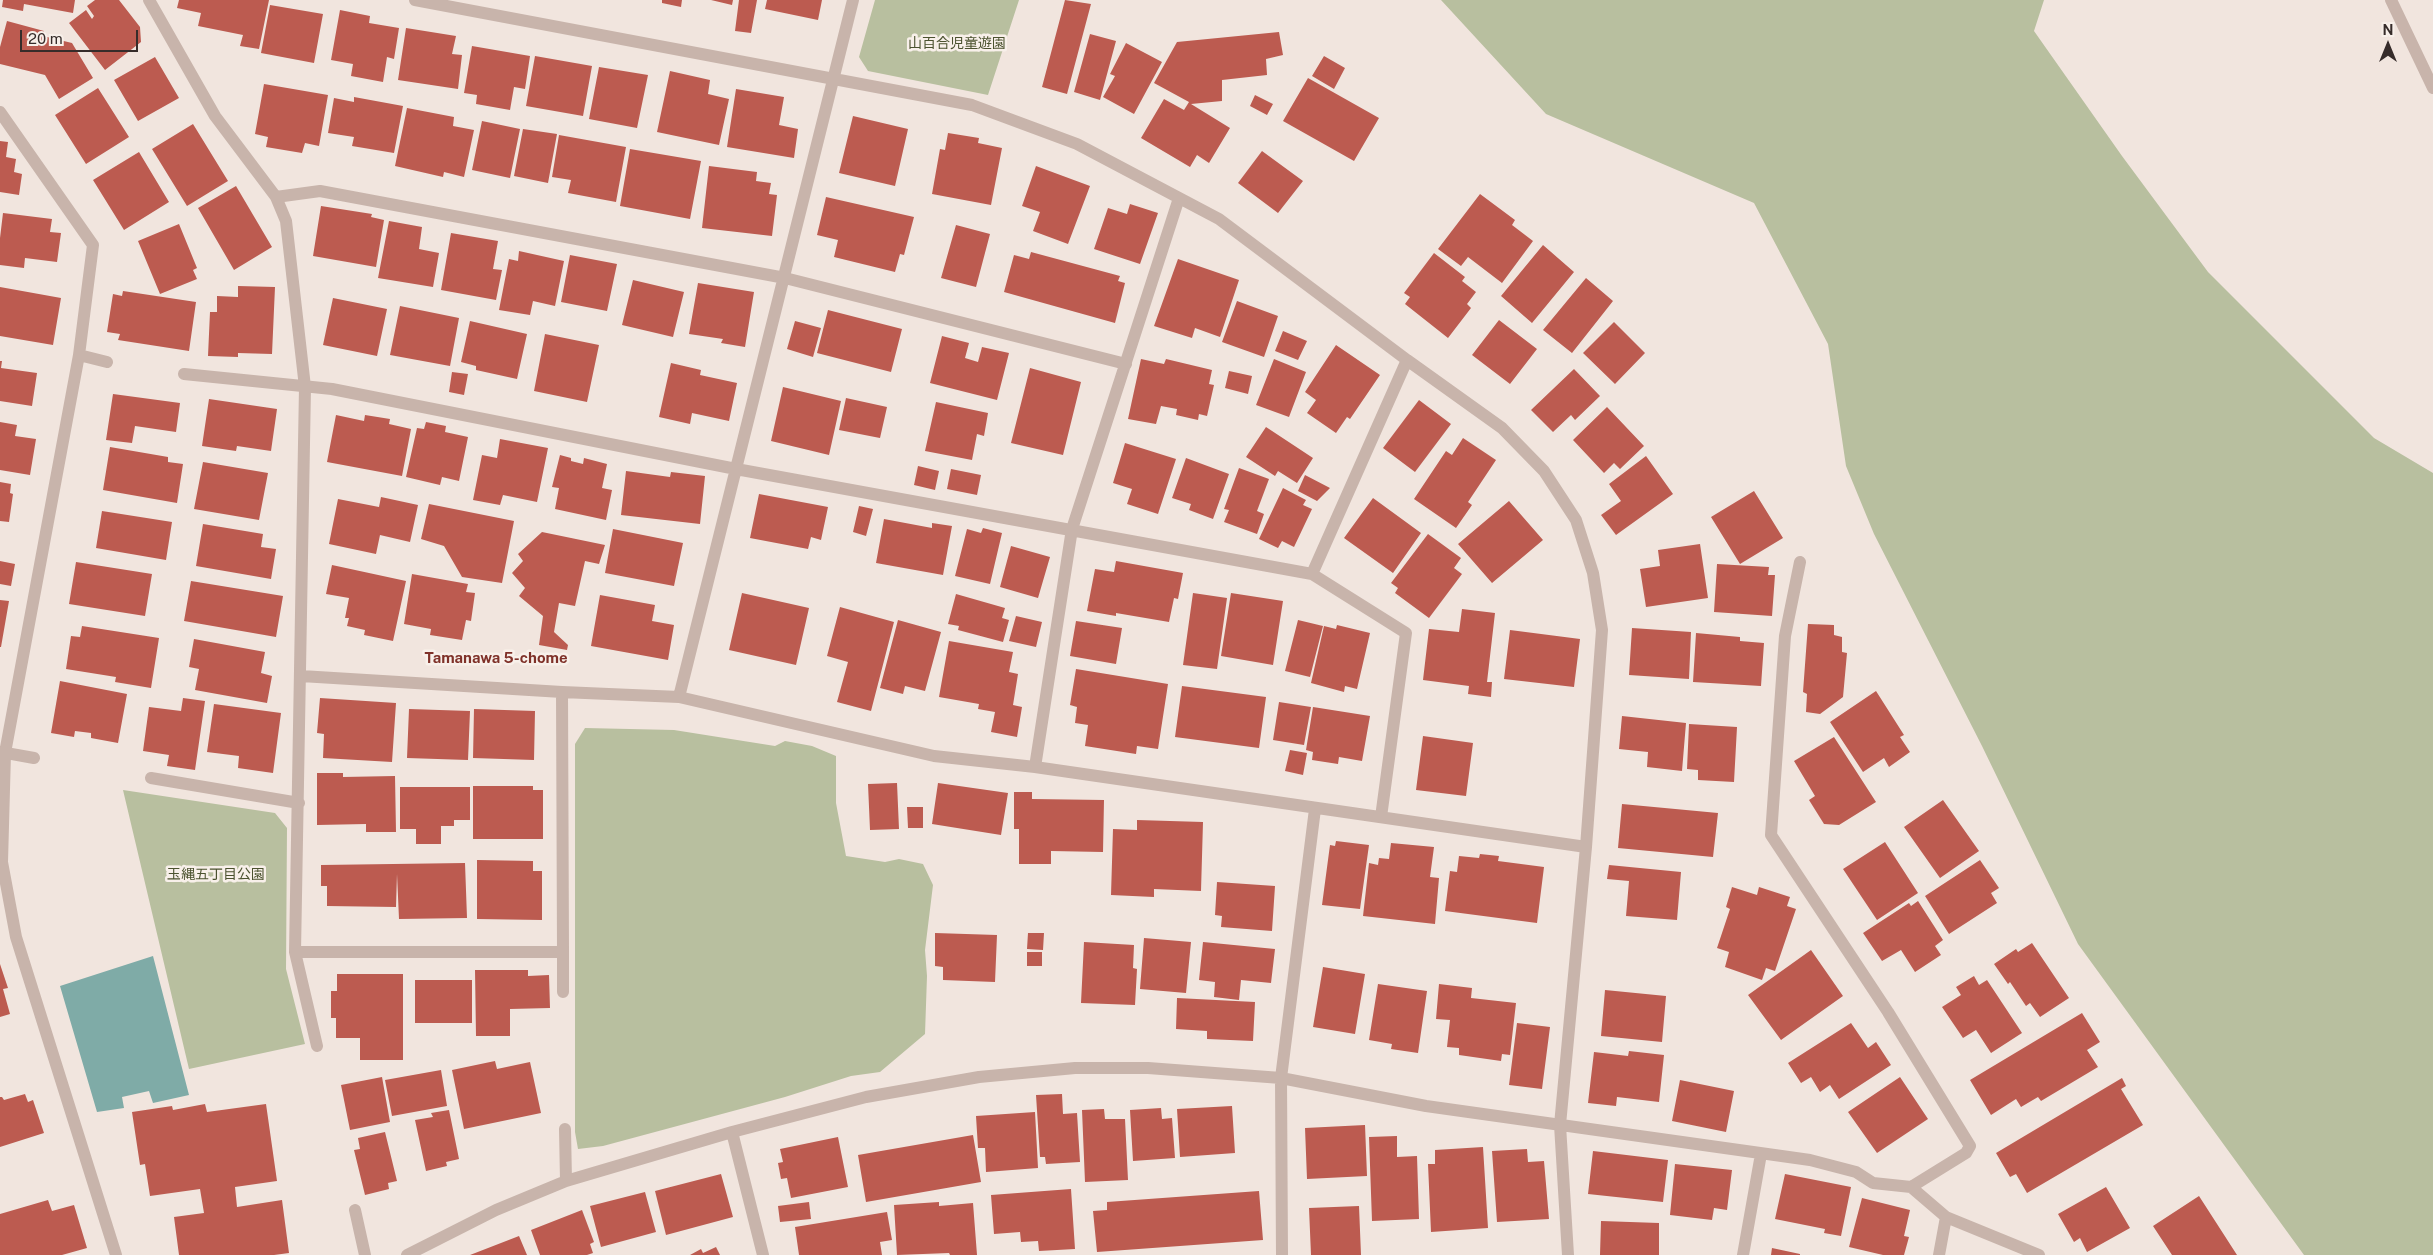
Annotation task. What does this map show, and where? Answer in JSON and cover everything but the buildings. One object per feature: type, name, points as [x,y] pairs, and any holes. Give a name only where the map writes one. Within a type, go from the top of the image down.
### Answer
[{"type":"street","points":[[150,0],[215,116],[276,196],[286,221],[305,387],[295,952],[317,1046]]},
{"type":"street","points":[[415,0],[972,105],[1077,144],[1219,219],[1407,360],[1502,428],[1544,472],[1576,520],[1593,573],[1602,630],[1586,847],[1560,1125],[1568,1255]]},
{"type":"street","points":[[679,697],[853,0]]},
{"type":"street","points":[[2391,0],[2433,88]]},
{"type":"street","points":[[0,112],[93,245],[79,355],[2,753],[2,862],[16,937],[116,1255]]},
{"type":"street","points":[[276,196],[320,191],[785,278],[1126,364]]},
{"type":"street","points":[[1035,767],[1072,529],[1179,198]]},
{"type":"street","points":[[79,355],[107,362]]},
{"type":"street","points":[[1312,574],[1407,360]]},
{"type":"street","points":[[184,374],[332,389],[736,469],[1312,574],[1406,634],[1381,817]]},
{"type":"street","points":[[1800,562],[1785,636],[1771,835],[1888,1012],[1970,1146],[1966,1153],[1911,1187]]},
{"type":"street","points":[[301,676],[679,697],[934,756],[1035,767],[1586,847]]},
{"type":"street","points":[[562,692],[563,992]]},
{"type":"street","points":[[2,753],[34,758]]},
{"type":"street","points":[[150,778],[299,803]]},
{"type":"street","points":[[1282,1255],[1281,1078],[1315,808]]},
{"type":"street","points":[[295,952],[563,952]]},
{"type":"street","points":[[407,1255],[496,1210],[566,1182],[732,1132],[866,1097],[988,1076],[1075,1068],[1148,1068],[1281,1078],[1426,1106],[1810,1160],[1856,1172],[1873,1183],[1911,1187],[1946,1217],[2039,1255]]},
{"type":"street","points":[[565,1128],[566,1182]]},
{"type":"street","points":[[732,1132],[763,1255]]},
{"type":"street","points":[[1743,1255],[1761,1154]]},
{"type":"street","points":[[355,1210],[365,1255]]},
{"type":"street","points":[[1940,1255],[1946,1217]]},
{"type":"green space","name":"山百合児童遊園","points":[[875,0],[1019,0],[988,95],[868,71],[859,57]]},
{"type":"green space","points":[[1441,0],[2044,0],[2034,31],[2122,156],[2208,272],[2374,438],[2433,473],[2433,1255],[2304,1255],[2078,944],[1982,746],[1874,534],[1846,466],[1828,344],[1754,203],[1546,114]]},
{"type":"green space","points":[[585,728],[674,730],[775,746],[785,741],[812,746],[836,756],[836,803],[846,856],[885,862],[899,859],[923,864],[933,885],[925,950],[927,976],[925,1034],[880,1072],[851,1076],[785,1097],[603,1146],[578,1149],[575,1132],[575,744]]},
{"type":"green space","name":"玉縄五丁目公園","points":[[123,790],[275,813],[287,828],[286,969],[305,1044],[189,1069]]},
{"type":"water","points":[[153,956],[189,1095],[153,1103],[149,1091],[122,1097],[124,1108],[97,1112],[60,986]]},
{"type":"district","name":"Tamanawa 5-chome","points":[[496,658]]}]
